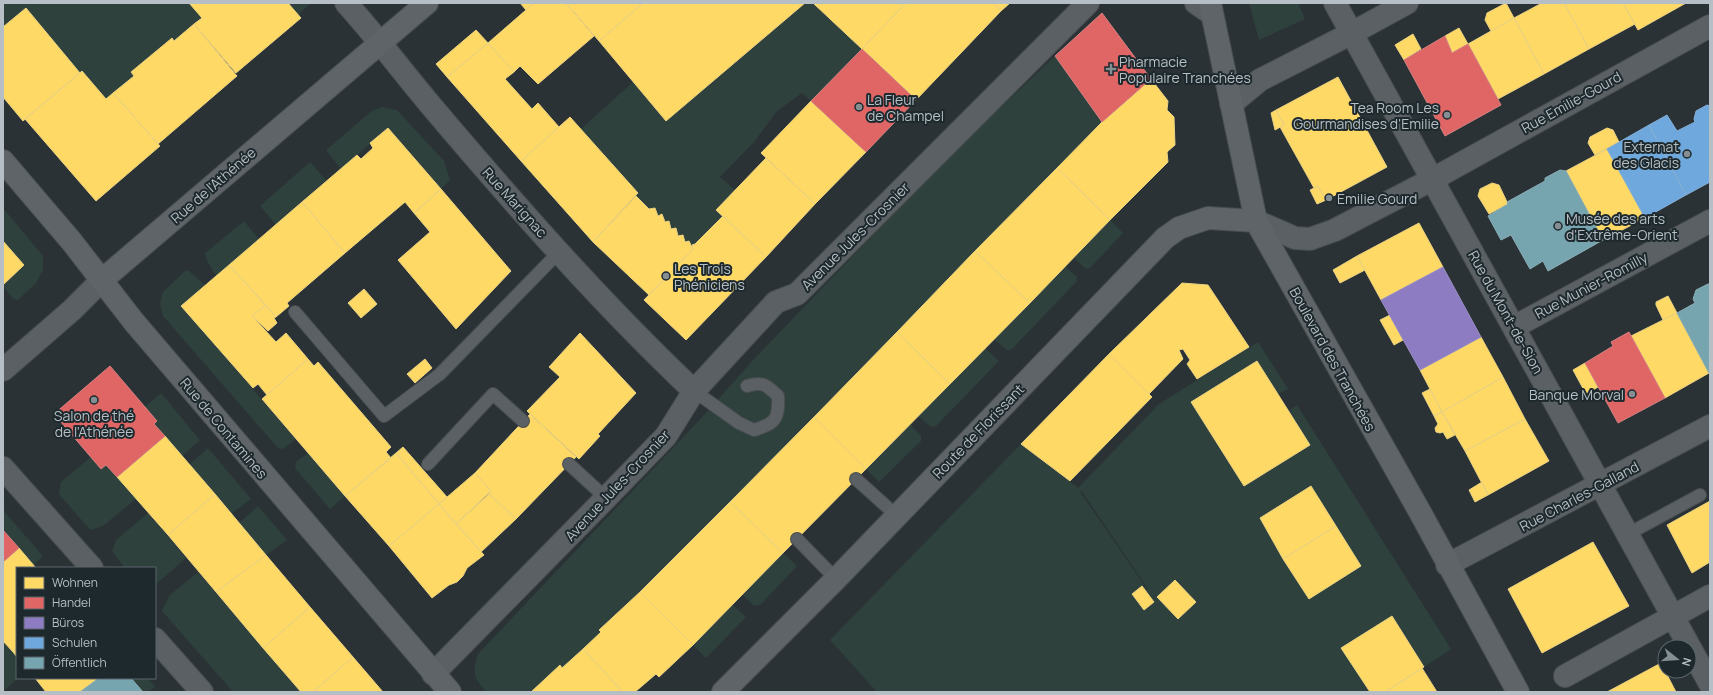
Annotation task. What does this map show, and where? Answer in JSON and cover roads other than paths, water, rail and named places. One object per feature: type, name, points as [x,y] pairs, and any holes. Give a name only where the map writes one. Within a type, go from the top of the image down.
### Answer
[{"type":"main road","name":"Rue de l'Athénée","points":[[102,280],[427,3]]},
{"type":"main road","name":"Boulevard des Tranchées","points":[[1206,7],[1231,104],[1256,221],[1518,692]]},
{"type":"main road","name":"Rue de Contamines","points":[[3,161],[72,242],[134,322],[433,674],[450,692]]},
{"type":"main road","name":"Route de Florissant","points":[[723,692],[836,578],[1165,238],[1179,228],[1208,218],[1256,221]]},
{"type":"street","name":"Rue Marignac","points":[[346,3],[479,162],[559,252],[596,293],[694,391]]},
{"type":"street","name":"Rue du Mont-de-Sion","points":[[1336,3],[1710,684]]},
{"type":"street","points":[[1231,104],[1260,80],[1407,3]]},
{"type":"street","name":"Avenue Jules-Crosnier","points":[[433,674],[666,436],[694,391],[776,302],[797,294],[1086,5]]},
{"type":"street","name":"Rue Emilie-Gourd","points":[[1256,221],[1295,238],[1310,239],[1335,230],[1433,179],[1710,26]]},
{"type":"street","name":"Rue Munier-Romilly","points":[[1514,327],[1710,221]]},
{"type":"street","name":"Rue de l'Athénée","points":[[3,370],[72,310],[102,280]]},
{"type":"street","name":"Rue Charles-Galland","points":[[1448,565],[1710,426]]},
{"type":"street","points":[[3,468],[91,567]]},
{"type":"street","points":[[1565,676],[1710,596]]},
{"type":"street","points":[[156,640],[202,692]]},
{"type":"lane","points":[[295,312],[384,416],[440,374],[559,252]]},
{"type":"lane","points":[[694,391],[739,424],[754,430],[770,425],[778,412],[778,396],[767,385],[756,383],[747,386]]},
{"type":"lane","points":[[428,464],[493,394],[523,421]]},
{"type":"lane","points":[[569,464],[606,498]]},
{"type":"lane","points":[[856,479],[896,516]]},
{"type":"lane","points":[[1628,534],[1700,495]]},
{"type":"lane","points":[[797,539],[836,578]]},
{"type":"place","name":"Pharmacie Populaire Tranchées","points":[[1111,69]]},
{"type":"place","name":"La Fleur de Champel","points":[[859,107]]},
{"type":"place","name":"Tea Room Les Gourmandises d'Emilie","points":[[1447,115]]},
{"type":"place","name":"Externat des Glacis","points":[[1687,154]]},
{"type":"place","name":"Emilie Gourd","points":[[1329,198]]},
{"type":"place","name":"Musée des arts d'Extrême-Orient","points":[[1558,226]]},
{"type":"place","name":"Les Trois Phéniciens","points":[[666,276]]},
{"type":"place","name":"Banque Morval","points":[[1632,394]]},
{"type":"place","name":"Salon de thé de l’Athénée","points":[[94,400]]}]
